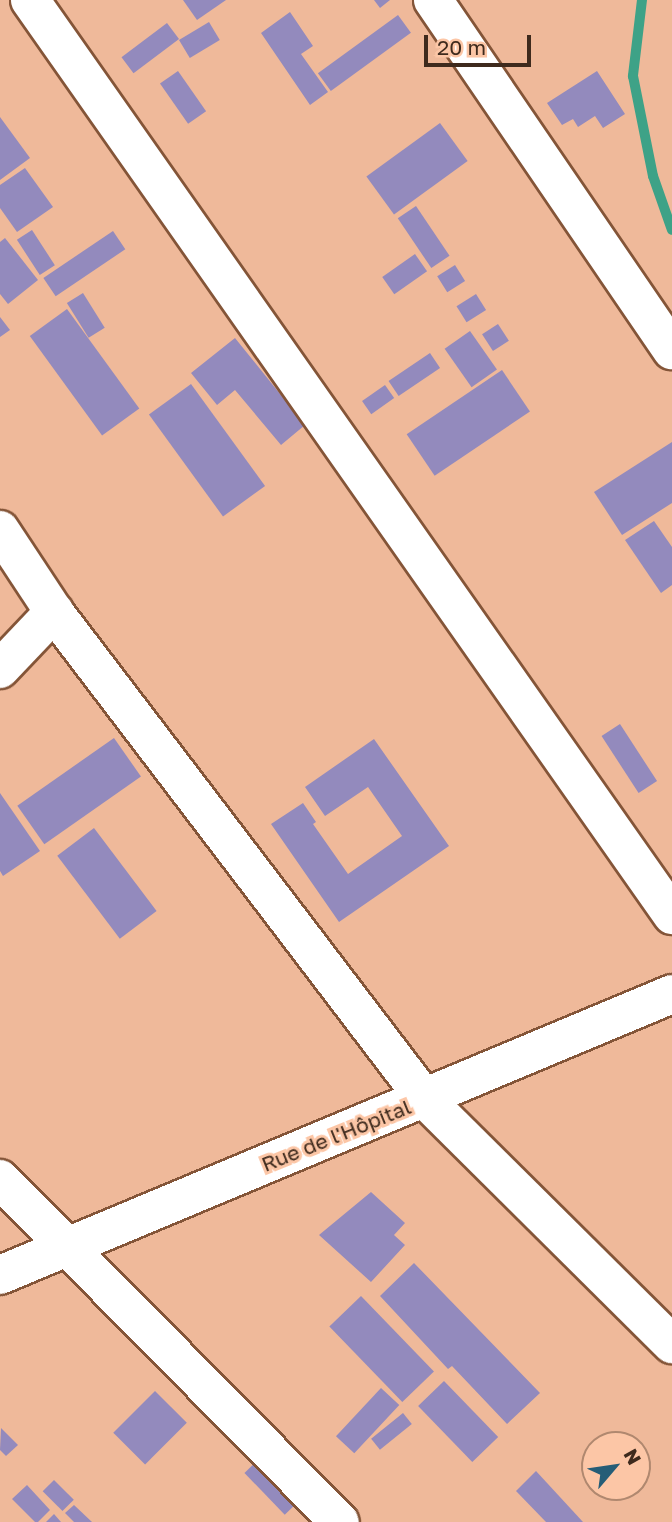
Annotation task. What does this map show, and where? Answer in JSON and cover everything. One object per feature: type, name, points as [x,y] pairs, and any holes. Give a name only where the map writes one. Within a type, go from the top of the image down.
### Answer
[{"type":"street","points":[[30,0],[672,915]]},
{"type":"street","points":[[433,0],[672,350]]},
{"type":"street","points":[[0,530],[54,612],[425,1099],[672,1344]]},
{"type":"street","points":[[0,669],[54,612]]},
{"type":"street","name":"Rue de l'Hôpital","points":[[0,1275],[672,994]]},
{"type":"street","points":[[0,1180],[340,1522]]},
{"type":"building","points":[[183,0],[226,0],[197,20]]},
{"type":"building","points":[[374,0],[390,0],[380,8]]},
{"type":"building","points":[[290,12],[313,46],[301,54],[328,92],[310,105],[261,33]]},
{"type":"building","points":[[398,15],[411,33],[331,91],[318,73]]},
{"type":"building","points":[[209,22],[220,40],[190,58],[179,40]]},
{"type":"building","points":[[167,23],[179,39],[134,73],[121,57]]},
{"type":"building","points":[[178,71],[206,111],[188,124],[160,84]]},
{"type":"building","points":[[597,71],[625,114],[603,128],[595,116],[578,127],[573,119],[562,125],[547,103]]},
{"type":"building","points":[[0,117],[30,158],[0,180]]},
{"type":"building","points":[[440,123],[468,161],[394,215],[366,176]]},
{"type":"building","points":[[25,168],[53,207],[17,232],[0,208],[0,185]]},
{"type":"building","points":[[416,206],[450,256],[431,268],[398,218]]},
{"type":"building","points":[[32,230],[55,265],[40,275],[17,240]]},
{"type":"building","points":[[113,231],[125,249],[56,296],[43,278]]},
{"type":"building","points":[[5,238],[38,280],[8,304],[0,294],[0,242]]},
{"type":"building","points":[[415,254],[427,271],[394,294],[382,277]]},
{"type":"building","points":[[455,265],[465,281],[447,292],[437,276]]},
{"type":"building","points":[[83,293],[105,328],[89,338],[67,303]]},
{"type":"building","points":[[476,294],[486,310],[467,322],[456,306]]},
{"type":"building","points":[[67,309],[139,409],[102,436],[30,336]]},
{"type":"building","points":[[0,317],[10,330],[0,337]]},
{"type":"building","points":[[498,324],[509,341],[493,351],[482,334]]},
{"type":"building","points":[[470,331],[497,370],[472,387],[445,349]]},
{"type":"building","points":[[235,338],[305,425],[281,445],[235,390],[217,405],[191,373]]},
{"type":"building","points":[[430,353],[440,368],[399,396],[389,381]]},
{"type":"building","points":[[502,370],[530,411],[435,476],[407,434]]},
{"type":"building","points":[[191,384],[265,486],[223,517],[149,415]]},
{"type":"building","points":[[385,385],[394,398],[371,414],[362,401]]},
{"type":"building","points":[[672,442],[672,503],[622,535],[594,492]]},
{"type":"building","points":[[654,521],[672,547],[672,585],[661,593],[625,540]]},
{"type":"building","points":[[620,724],[657,781],[639,793],[602,736]]},
{"type":"building","points":[[114,738],[141,777],[44,844],[17,806]]},
{"type":"building","points":[[374,739],[449,846],[339,922],[271,824],[303,803],[316,822],[313,824],[348,874],[402,836],[368,787],[325,816],[305,787]]},
{"type":"building","points":[[0,793],[40,851],[3,876],[0,871]]},
{"type":"building","points":[[94,828],[157,911],[120,939],[57,856]]},
{"type":"building","points":[[371,1192],[405,1223],[394,1235],[405,1245],[371,1282],[319,1235]]},
{"type":"building","points":[[414,1263],[540,1393],[507,1424],[452,1366],[448,1369],[380,1296]]},
{"type":"building","points":[[361,1296],[434,1372],[402,1402],[329,1327]]},
{"type":"building","points":[[444,1381],[498,1437],[472,1462],[418,1406]]},
{"type":"building","points":[[381,1388],[399,1405],[354,1453],[336,1436]]},
{"type":"building","points":[[155,1391],[187,1423],[145,1465],[113,1433]]},
{"type":"building","points":[[403,1413],[412,1424],[380,1450],[371,1439]]},
{"type":"building","points":[[1,1428],[18,1445],[6,1456],[0,1450]]},
{"type":"building","points":[[261,1457],[301,1499],[285,1515],[244,1473]]},
{"type":"building","points":[[536,1471],[583,1522],[546,1522],[516,1491]]},
{"type":"building","points":[[54,1480],[74,1500],[62,1511],[43,1491]]},
{"type":"building","points":[[27,1485],[50,1510],[38,1522],[12,1499]]},
{"type":"building","points":[[74,1505],[92,1522],[74,1522],[65,1513]]},
{"type":"building","points":[[54,1514],[61,1522],[46,1522]]},
{"type":"waterway","points":[[642,0],[633,76],[653,176],[672,230]]}]
